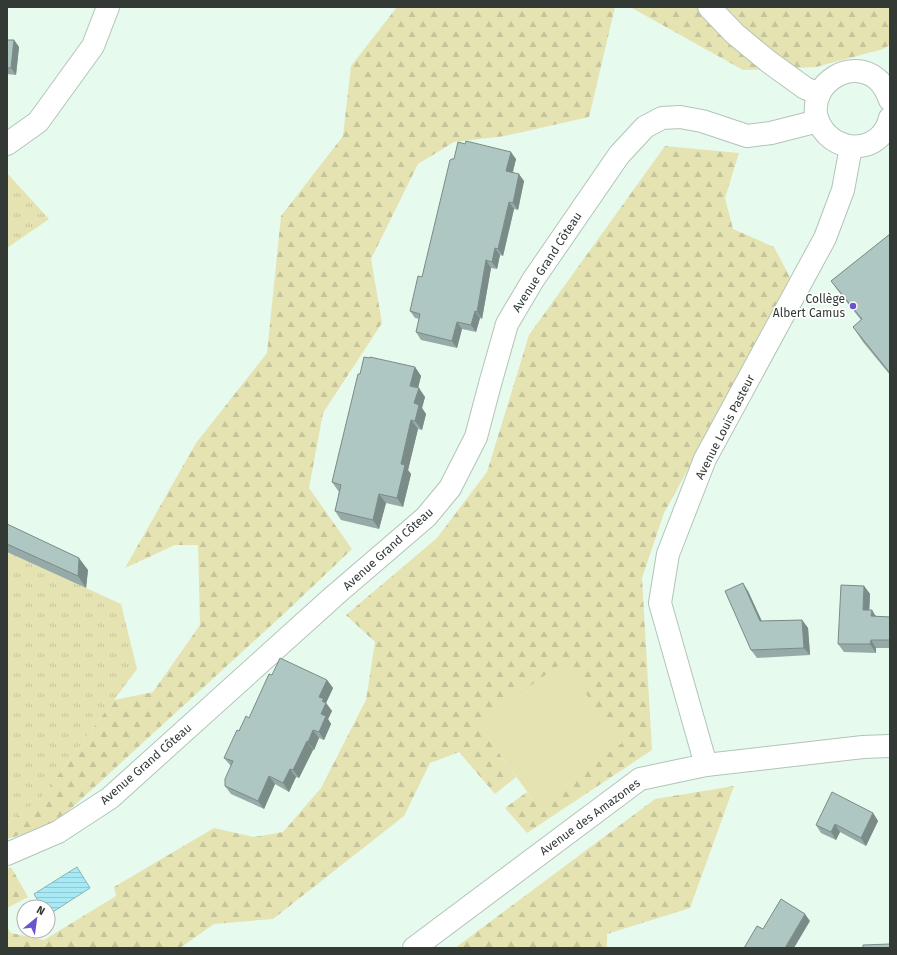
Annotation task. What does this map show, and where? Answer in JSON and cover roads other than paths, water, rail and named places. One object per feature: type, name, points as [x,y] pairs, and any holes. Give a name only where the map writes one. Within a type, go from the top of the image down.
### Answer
[{"type":"street","points":[[7,144],[38,122],[93,46],[108,7]]},
{"type":"street","points":[[709,7],[735,34],[769,62],[805,88],[819,94]]},
{"type":"street","points":[[889,92],[877,79],[865,73],[851,71],[838,75],[827,83],[819,94],[816,104],[816,114],[824,132],[831,140],[851,147],[862,146],[873,141],[882,134],[889,124],[890,118]]},
{"type":"street","name":"Avenue Grand Côteau","points":[[7,854],[58,832],[110,798],[334,596],[426,517],[450,488],[476,437],[507,324],[533,280],[619,155],[645,127],[662,118],[680,117],[702,121],[747,136],[771,133],[818,121]]},
{"type":"street","name":"Avenue Louis Pasteur","points":[[706,765],[660,603],[668,554],[706,459],[825,238],[843,190],[851,147]]},
{"type":"street","name":"Avenue des Amazones","points":[[414,948],[640,779],[706,765],[863,746],[890,746]]},
{"type":"water","points":[[77,867],[90,888],[56,910],[56,899],[37,899],[34,894]]},
{"type":"place","name":"Collège Albert Camus","points":[[853,306]]}]
